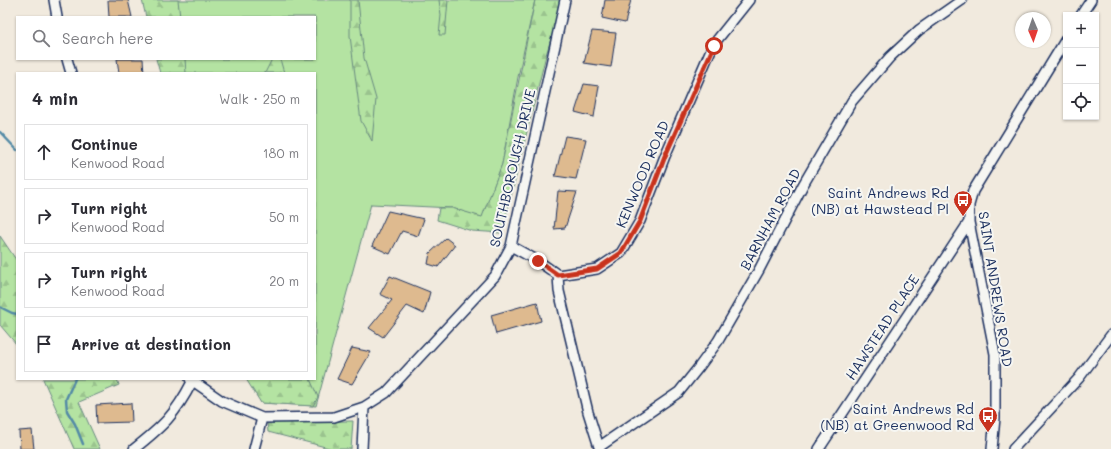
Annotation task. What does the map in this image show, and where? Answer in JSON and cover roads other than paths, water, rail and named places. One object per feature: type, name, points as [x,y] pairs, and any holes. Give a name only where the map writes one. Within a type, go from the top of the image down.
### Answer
[{"type":"street","points":[[54,0],[57,16]]},
{"type":"street","name":"SOUTHBOROUGH DRIVE","points":[[262,418],[334,418],[364,407],[386,393],[495,276],[511,246],[565,0]]},
{"type":"street","name":"KENWOOD ROAD","points":[[558,275],[597,269],[621,253],[640,221],[665,156],[714,46],[749,0]]},
{"type":"street","name":"BARNHAM ROAD","points":[[558,275],[560,299],[588,412],[599,448],[679,392],[718,342],[759,270],[803,185],[852,100],[890,57],[919,30],[962,0]]},
{"type":"street","points":[[1083,12],[1090,0]]},
{"type":"street","name":"SAINT ANDREWS ROAD","points":[[992,449],[995,418],[995,354],[969,222],[969,205],[973,191],[1063,44]]},
{"type":"street","points":[[67,60],[71,72]]},
{"type":"street","name":"HAWSTEAD PLACE","points":[[819,449],[969,222]]},
{"type":"street","points":[[511,246],[538,261],[558,275]]},
{"type":"street","points":[[1013,449],[1079,378],[1111,335]]},
{"type":"street","points":[[134,449],[157,431],[172,416],[191,380],[222,401],[262,418],[254,449]]},
{"type":"street","points":[[362,449],[364,407]]},
{"type":"waterway","points":[[0,132],[16,149]]},
{"type":"waterway","points":[[0,307],[16,314]]},
{"type":"waterway","points":[[75,380],[66,399],[67,411],[75,424],[83,444]]},
{"type":"place","name":"Saint Andrews Rd (NB) at Hawstead Pl","points":[[963,217]]},
{"type":"place","name":"Saint Andrews Rd (NB) at Greenwood Rd","points":[[988,433]]}]
